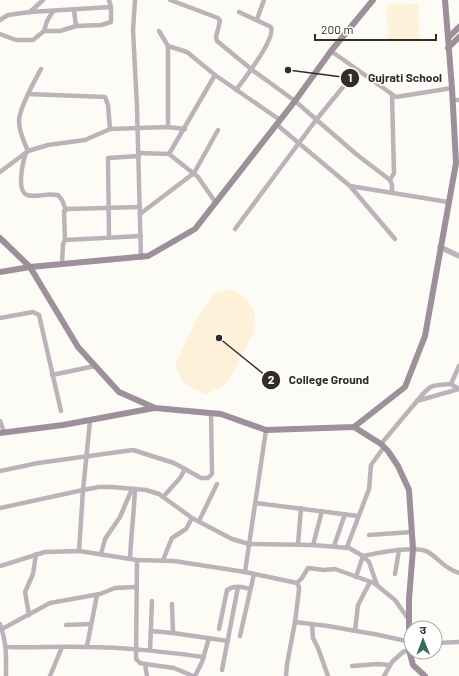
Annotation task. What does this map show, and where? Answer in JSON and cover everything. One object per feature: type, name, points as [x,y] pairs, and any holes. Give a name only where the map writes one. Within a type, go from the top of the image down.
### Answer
[{"type":"main road","points":[[0,272],[30,267],[142,258],[195,229],[331,51],[373,0]]},
{"type":"main road","points":[[354,427],[405,387],[425,336],[448,202],[456,176],[456,100],[452,88],[445,0]]},
{"type":"main road","points":[[448,38],[459,28]]},
{"type":"main road","points":[[448,48],[459,37]]},
{"type":"main road","points":[[0,238],[30,267],[78,346],[95,366],[119,392],[155,408]]},
{"type":"main road","points":[[2,433],[90,421],[155,408],[221,414],[266,430],[354,427],[383,446],[398,466],[409,490],[413,550],[409,620]]},
{"type":"main road","points":[[411,660],[412,665],[425,676]]},
{"type":"street","points":[[30,12],[43,0]]},
{"type":"street","points":[[44,31],[60,31],[76,26],[101,26],[111,22],[111,8],[109,0]]},
{"type":"street","points":[[135,0],[133,30],[142,258]]},
{"type":"street","points":[[170,0],[218,18],[220,21],[216,37],[217,41],[294,101],[356,154],[390,180]]},
{"type":"street","points":[[257,19],[264,0]]},
{"type":"street","points":[[0,20],[8,15],[30,12],[111,8]]},
{"type":"street","points":[[74,10],[76,26]]},
{"type":"street","points":[[0,34],[16,40],[33,40],[44,31],[47,21],[53,11]]},
{"type":"street","points":[[236,90],[267,46],[273,32],[271,27],[257,19],[239,12]]},
{"type":"street","points":[[159,31],[168,46],[168,127]]},
{"type":"street","points":[[168,46],[187,52],[278,122],[299,143],[350,186],[395,239]]},
{"type":"street","points":[[331,51],[396,97],[452,88]]},
{"type":"street","points":[[41,69],[28,94],[19,120],[22,139],[27,152],[21,176],[23,192],[26,195],[34,196],[46,194],[58,196],[62,200],[66,210],[64,211],[65,240],[63,244],[62,264]]},
{"type":"street","points":[[234,229],[316,120],[357,70]]},
{"type":"street","points":[[169,154],[185,129],[215,75]]},
{"type":"street","points":[[28,94],[105,97],[108,105],[110,129]]},
{"type":"street","points":[[392,95],[394,173],[390,180],[392,193]]},
{"type":"street","points":[[0,172],[27,152],[48,146],[85,140],[110,129],[168,127],[185,129]]},
{"type":"street","points":[[140,214],[194,173],[218,130]]},
{"type":"street","points":[[109,237],[108,158],[139,154],[169,154],[194,173],[216,203]]},
{"type":"street","points":[[350,186],[448,202]]},
{"type":"street","points":[[66,210],[140,207]]},
{"type":"street","points":[[65,240],[141,236]]},
{"type":"street","points":[[440,247],[459,256]]},
{"type":"street","points":[[0,318],[34,312],[39,315],[61,411]]},
{"type":"street","points":[[52,375],[95,366]]},
{"type":"street","points":[[451,384],[459,366]]},
{"type":"street","points":[[347,547],[369,489],[371,465],[383,446],[428,388],[435,385],[451,384],[459,389]]},
{"type":"street","points":[[417,402],[459,389]]},
{"type":"street","points":[[0,471],[38,464],[136,451],[174,463],[201,478],[208,478],[212,474],[211,413]]},
{"type":"street","points":[[0,421],[2,433]]},
{"type":"street","points":[[79,551],[90,421]]},
{"type":"street","points":[[245,572],[266,430]]},
{"type":"street","points":[[163,497],[180,478],[185,469]]},
{"type":"street","points":[[199,521],[217,484]]},
{"type":"street","points":[[0,508],[83,490],[112,487],[152,491],[192,518],[232,539],[249,544],[298,544],[347,547],[363,556],[369,562],[377,585]]},
{"type":"street","points":[[101,554],[105,539],[120,516],[134,489]]},
{"type":"street","points":[[130,559],[134,513],[134,489]]},
{"type":"street","points":[[256,503],[358,516]]},
{"type":"street","points":[[298,544],[301,508]]},
{"type":"street","points":[[313,545],[322,511]]},
{"type":"street","points":[[334,546],[345,514]]},
{"type":"street","points":[[163,560],[172,538],[186,530],[192,518]]},
{"type":"street","points":[[369,535],[412,532]]},
{"type":"street","points":[[363,556],[379,552],[399,550],[427,551],[448,568],[459,572]]},
{"type":"street","points":[[395,574],[399,550]]},
{"type":"street","points":[[0,566],[36,554],[59,551],[79,551],[137,560],[163,560],[190,563],[245,572],[297,583]]},
{"type":"street","points":[[29,615],[26,592],[33,574],[36,554]]},
{"type":"street","points":[[356,577],[363,556]]},
{"type":"street","points":[[137,560],[135,649],[137,661],[145,664],[174,668],[194,676],[204,657],[209,638]]},
{"type":"street","points":[[297,583],[308,568],[324,570],[336,569],[377,585],[395,600],[409,620]]},
{"type":"street","points":[[240,636],[254,574]]},
{"type":"street","points":[[355,631],[358,605],[370,582]]},
{"type":"street","points":[[286,676],[299,590],[297,583]]},
{"type":"street","points":[[1,630],[50,604],[84,596],[97,595],[115,588],[136,587]]},
{"type":"street","points":[[219,628],[227,590],[238,587],[250,589]]},
{"type":"street","points":[[222,670],[238,587]]},
{"type":"street","points":[[87,646],[90,624],[97,595]]},
{"type":"street","points":[[150,650],[152,601]]},
{"type":"street","points":[[172,604],[173,633]]},
{"type":"street","points":[[294,622],[379,635],[403,640]]},
{"type":"street","points":[[0,624],[7,648],[6,676]]},
{"type":"street","points":[[66,625],[90,624]]},
{"type":"street","points":[[312,624],[313,638],[328,676]]},
{"type":"street","points":[[151,631],[228,641]]},
{"type":"street","points":[[443,643],[459,642]]},
{"type":"street","points":[[7,648],[87,646],[150,650],[204,657]]},
{"type":"street","points":[[50,676],[62,647]]},
{"type":"street","points":[[387,675],[389,665],[403,652]]},
{"type":"street","points":[[145,664],[146,676]]},
{"type":"street","points":[[352,666],[378,664],[389,665]]},
{"type":"shaded area","points":[[418,4],[420,41],[388,42],[387,5]]},
{"type":"shaded area","points":[[231,289],[247,299],[255,314],[254,332],[226,385],[206,394],[184,384],[175,365],[195,323],[214,294]]},
{"type":"place","name":"Gujrati School","points":[[288,70]]},
{"type":"place","name":"College Ground","points":[[219,338]]}]
